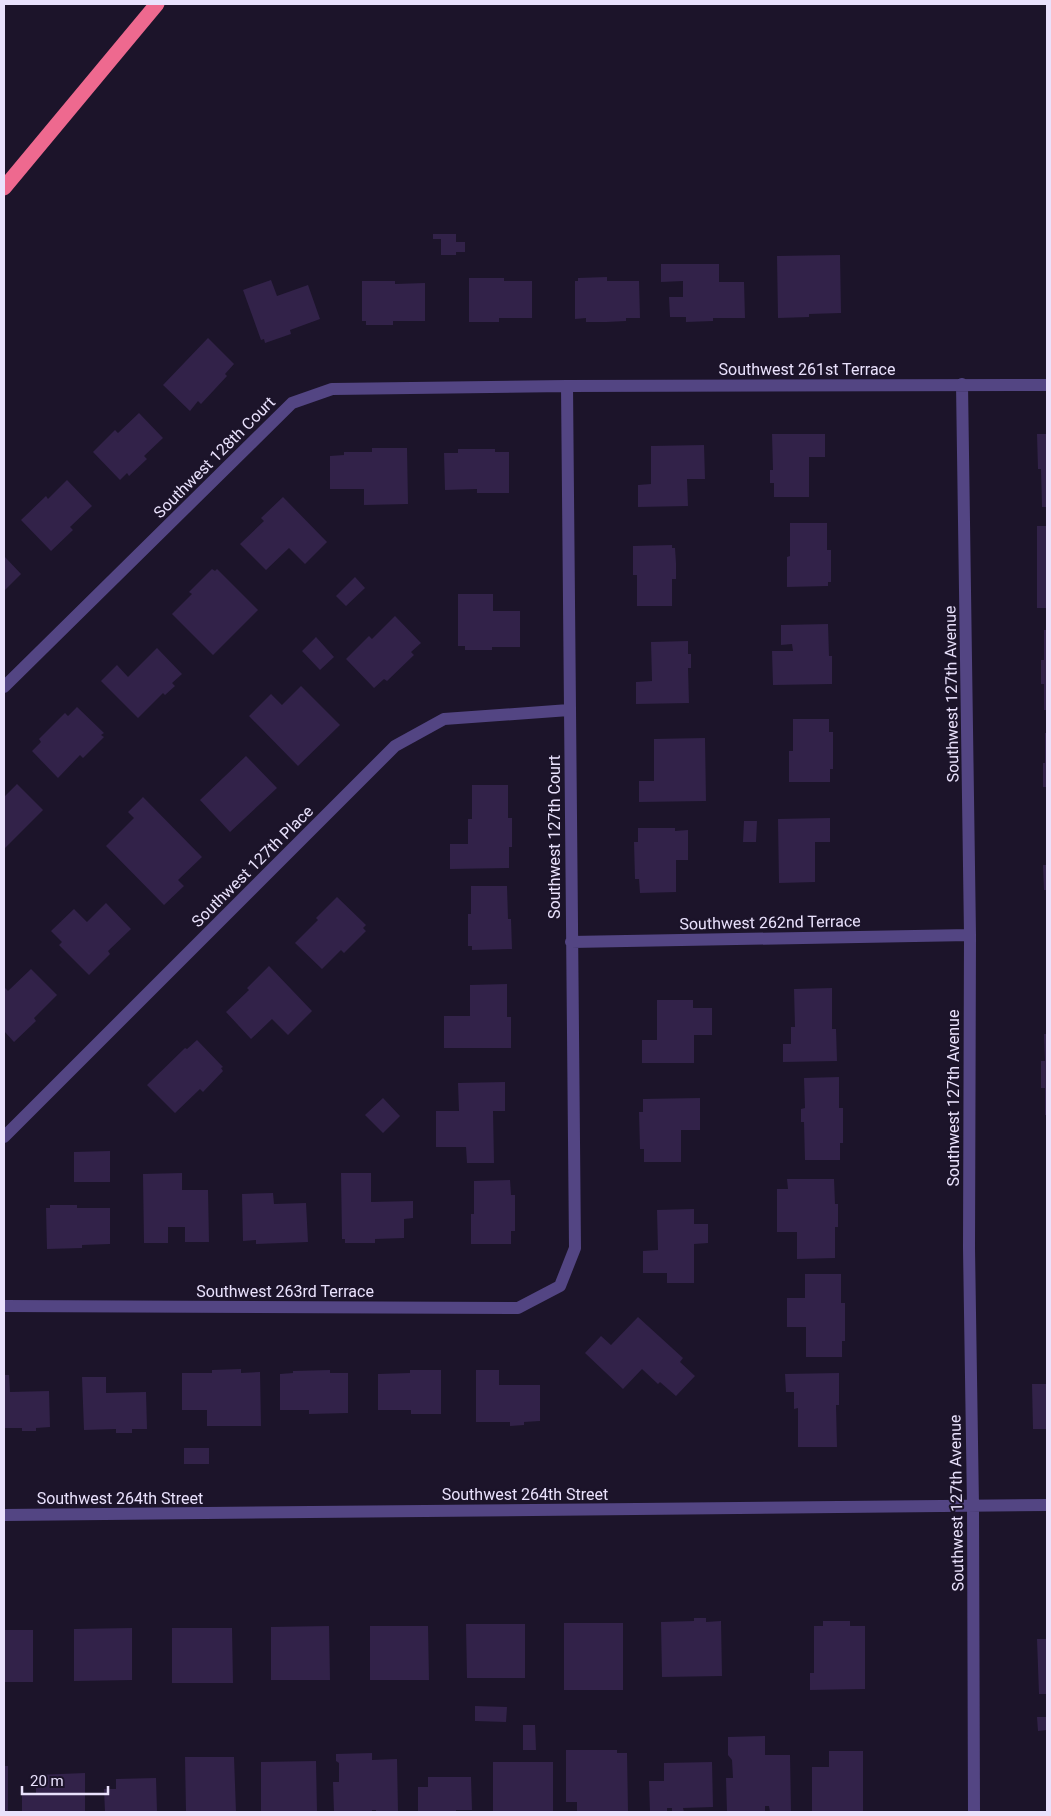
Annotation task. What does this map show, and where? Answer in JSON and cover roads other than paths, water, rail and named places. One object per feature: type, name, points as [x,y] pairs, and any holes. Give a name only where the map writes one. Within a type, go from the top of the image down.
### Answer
[{"type":"highway","points":[[4,188],[157,4]]},
{"type":"street","name":"Southwest 127th Avenue","points":[[962,384],[970,935],[969,1248],[973,1506],[974,1812]]},
{"type":"street","name":"Southwest 261st Terrace","points":[[567,386],[1047,385]]},
{"type":"street","name":"Southwest 128th Court","points":[[4,687],[292,403],[332,389],[567,386]]},
{"type":"street","name":"Southwest 127th Court","points":[[560,1286],[575,1248],[567,386]]},
{"type":"street","name":"Southwest 127th Place","points":[[4,1137],[395,746],[444,719],[569,710]]},
{"type":"street","name":"Southwest 262nd Terrace","points":[[571,942],[970,935]]},
{"type":"street","name":"Southwest 263rd Terrace","points":[[4,1306],[518,1308],[560,1286]]},
{"type":"street","name":"Southwest 264th Street","points":[[4,1515],[1047,1505]]}]
